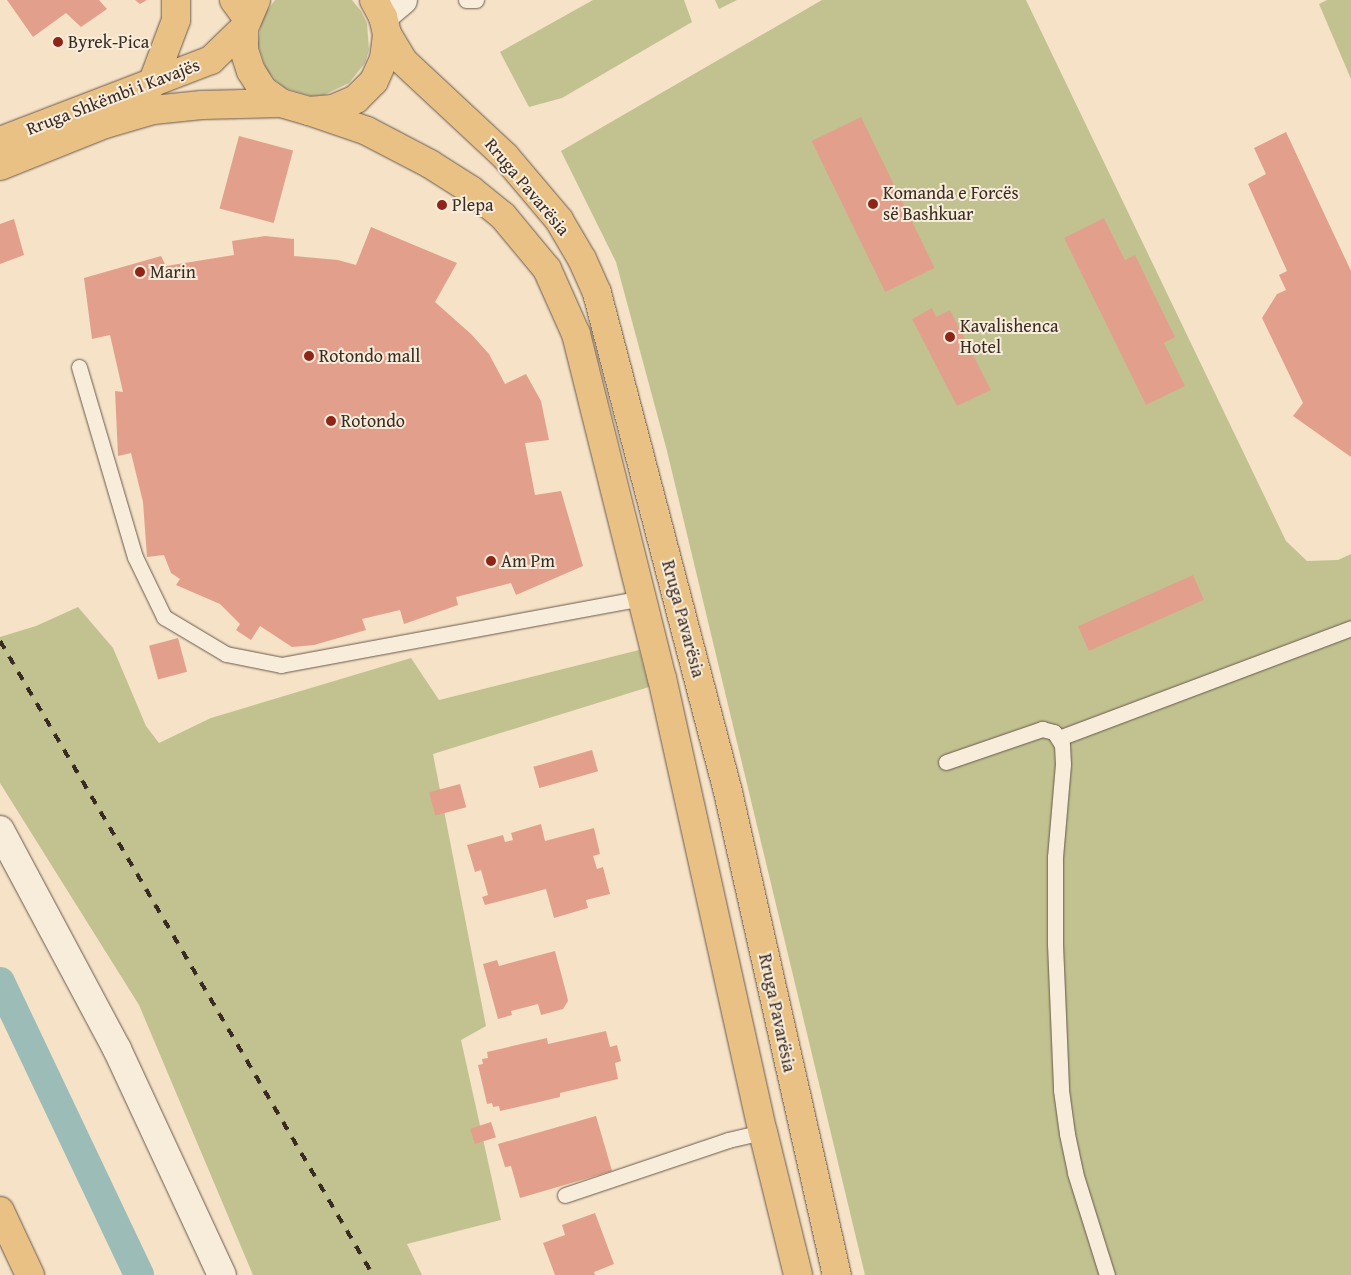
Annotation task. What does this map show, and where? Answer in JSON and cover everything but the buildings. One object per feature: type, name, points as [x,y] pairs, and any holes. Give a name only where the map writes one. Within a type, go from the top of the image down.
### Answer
[{"type":"main road","points":[[152,84],[176,20],[176,0]]},
{"type":"main road","points":[[245,11],[244,50],[250,71],[263,90],[281,103]]},
{"type":"main road","name":"Rruga Shkëmbi i Kavajës","points":[[0,141],[211,60],[245,11]]},
{"type":"main road","points":[[308,111],[334,109],[356,99],[374,81],[384,59],[387,13]]},
{"type":"main road","name":"Rruga Pavarësia","points":[[387,13],[403,61],[505,156],[559,220],[582,259],[597,294],[728,792],[837,1275]]},
{"type":"main road","name":"Rruga Shkëmbi i Kavajës","points":[[0,166],[105,124],[153,110],[202,105],[281,103]]},
{"type":"main road","name":"Rruga Pavarësia","points":[[281,103],[367,131],[430,164],[471,190],[503,216],[547,269],[576,334],[662,678],[763,1132],[798,1275]]},
{"type":"main road","points":[[0,1210],[30,1275]]},
{"type":"street","points":[[0,830],[117,1049],[222,1275]]},
{"type":"lane","points":[[466,0],[476,0]]},
{"type":"lane","points":[[79,367],[135,557],[164,616],[226,654],[281,665],[642,598]]},
{"type":"lane","points":[[1059,738],[1351,628]]},
{"type":"lane","points":[[946,762],[1042,729],[1049,729],[1059,738],[1064,752],[1055,857],[1055,944],[1061,1090],[1075,1173],[1107,1275]]},
{"type":"lane","points":[[565,1195],[728,1140],[763,1132]]},
{"type":"green space","points":[[275,0],[352,0],[361,11],[367,23],[369,50],[365,63],[349,83],[324,95],[311,96],[285,88],[275,80],[266,69],[258,44],[262,18]]},
{"type":"green space","points":[[593,0],[684,0],[692,22],[562,98],[529,107],[500,52]]},
{"type":"green space","points":[[715,0],[737,0],[719,9]]},
{"type":"green space","points":[[822,0],[1026,0],[1286,541],[1307,561],[1338,560],[1351,554],[1351,1275],[865,1275],[667,451],[616,262],[561,151]]},
{"type":"green space","points":[[1327,0],[1351,0],[1351,79],[1319,4]]},
{"type":"green space","points":[[78,607],[113,648],[146,726],[159,743],[211,718],[411,658],[439,700],[639,650],[649,687],[433,754],[486,1026],[461,1040],[501,1220],[407,1244],[422,1275],[253,1275],[139,1005],[0,783],[0,637],[36,626]]},
{"type":"waterway","points":[[0,982],[139,1275]]},
{"type":"railway","points":[[0,641],[373,1275]]},
{"type":"place","name":"Byrek-Pica","points":[[58,42]]},
{"type":"place","name":"Komanda e Forcës së Bashkuar","points":[[873,204]]},
{"type":"place","name":"Plepa","points":[[442,205]]},
{"type":"place","name":"Marin","points":[[140,272]]},
{"type":"place","name":"Kavalishenca Hotel","points":[[950,337]]},
{"type":"place","name":"Rotondo mall","points":[[309,356]]},
{"type":"place","name":"Rotondo","points":[[331,421]]},
{"type":"place","name":"Am Pm","points":[[491,561]]}]
